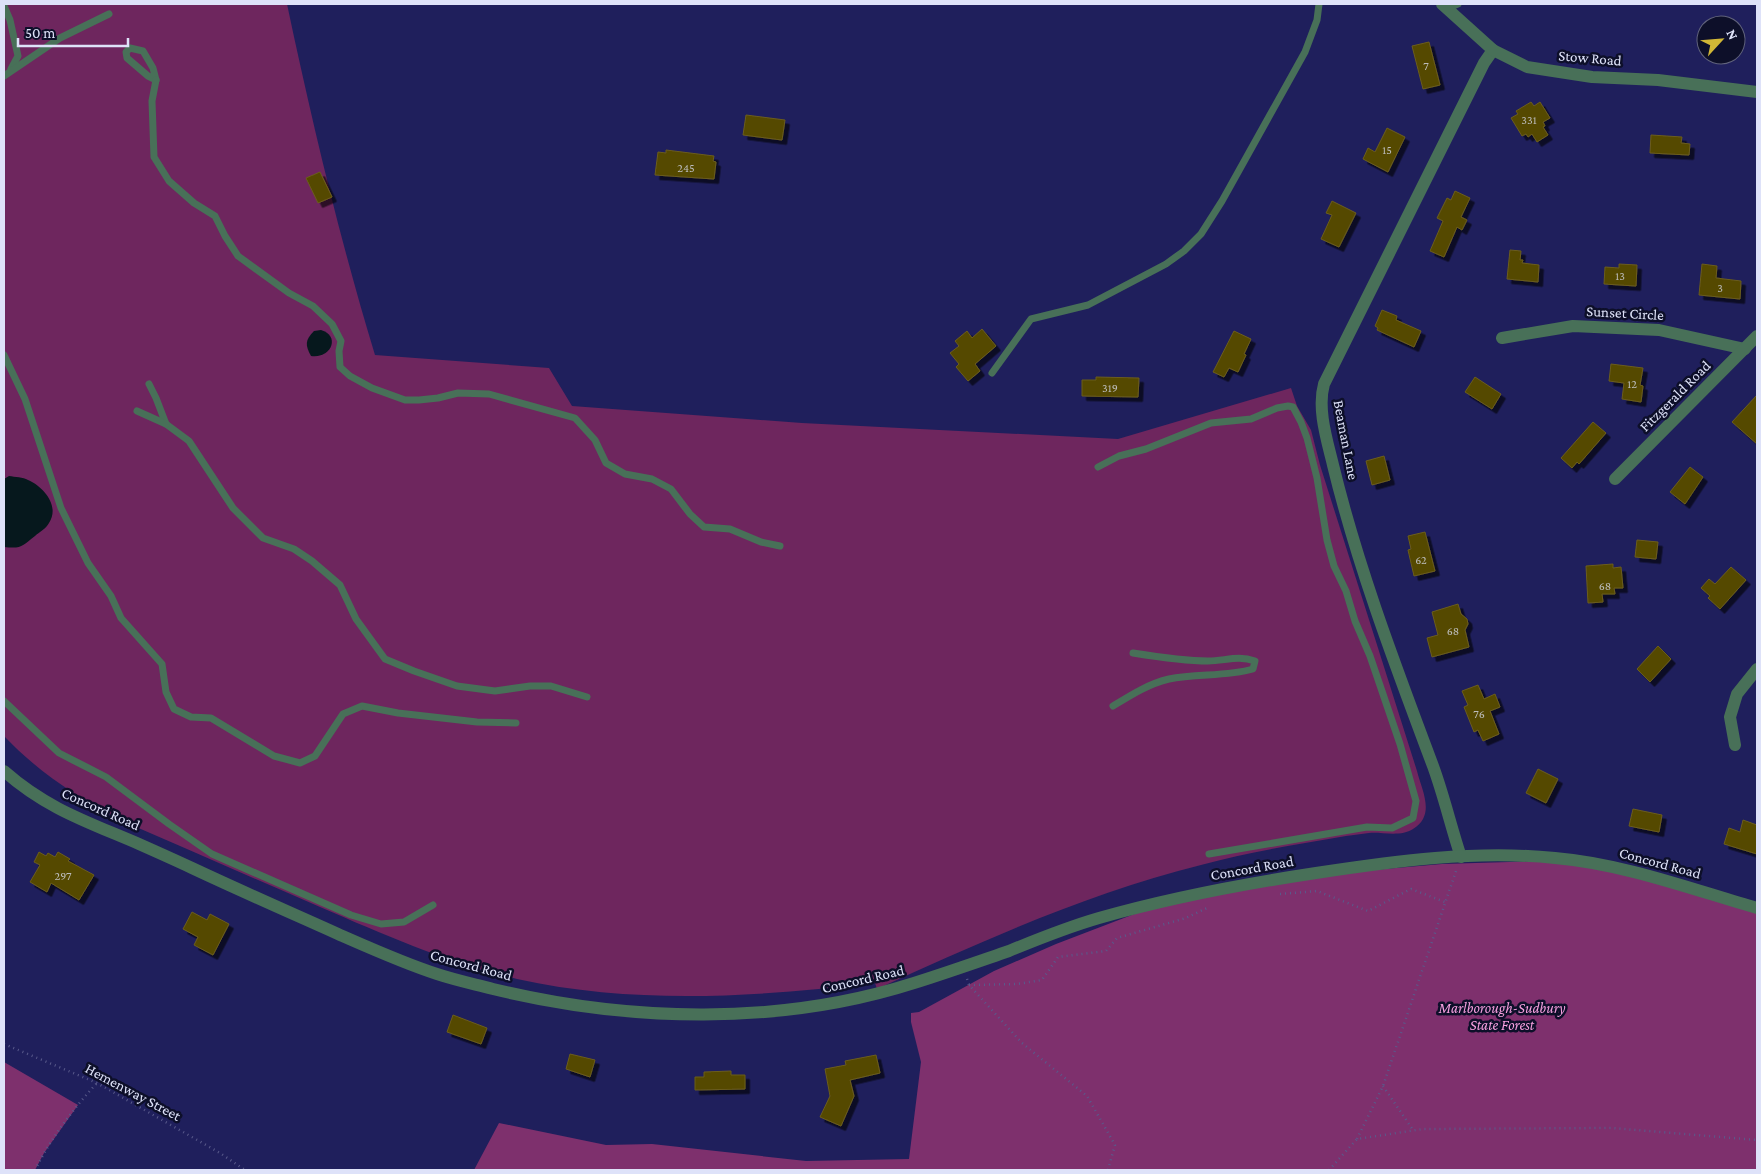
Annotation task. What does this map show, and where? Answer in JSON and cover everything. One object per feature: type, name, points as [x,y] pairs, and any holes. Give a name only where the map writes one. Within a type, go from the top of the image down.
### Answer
[{"type":"street","name":"Stow Road","points":[[1449,5],[1493,50],[1527,66],[1559,73],[1592,77],[1658,80],[1757,92]]},
{"type":"street","name":"Beaman Lane","points":[[1460,857],[1434,769],[1383,632],[1343,507],[1326,435],[1321,395],[1324,384],[1484,63],[1493,50]]},
{"type":"street","name":"Sunset Circle","points":[[1502,338],[1574,326],[1659,330],[1745,349]]},
{"type":"street","name":"Fitzgerald Road","points":[[1615,478],[1757,336]]},
{"type":"street","points":[[1735,745],[1730,716],[1737,694],[1757,669]]},
{"type":"street","name":"Concord Road","points":[[4,771],[34,794],[77,819],[138,843],[257,899],[439,975],[534,998],[637,1013],[753,1012],[818,1006],[883,993],[962,967],[1076,925],[1164,902],[1228,888],[1390,862],[1460,857],[1521,856],[1587,862],[1651,876],[1757,908]]},
{"type":"lane","points":[[992,373],[1031,319],[1088,305],[1166,264],[1201,234],[1226,194],[1304,52],[1317,20],[1319,4]]},
{"type":"lane","points":[[4,6],[10,20],[18,56],[4,80]]},
{"type":"lane","points":[[6,74],[60,38],[108,14]]},
{"type":"lane","points":[[156,80],[148,76],[127,58],[126,52],[130,48],[143,51],[153,68],[156,80],[152,101],[154,156],[169,181],[194,203],[215,216],[238,256],[290,293],[313,306],[332,324],[341,341],[339,351],[340,367],[350,376],[372,388],[405,400],[419,400],[458,393],[489,394],[575,418],[595,440],[606,463],[625,474],[652,479],[671,489],[690,514],[704,527],[730,529],[761,542],[780,546]]},
{"type":"lane","points":[[4,355],[25,399],[61,508],[88,563],[111,596],[121,618],[162,664],[166,692],[174,709],[191,717],[211,718],[274,756],[300,763],[315,756],[343,714],[362,706],[398,713],[477,722],[516,723]]},
{"type":"lane","points":[[149,384],[166,424]]},
{"type":"lane","points":[[1098,467],[1119,456],[1146,449],[1210,423],[1251,419],[1277,408],[1293,407],[1302,422],[1307,438],[1317,478],[1326,540],[1334,566],[1346,591],[1400,744],[1416,801],[1414,818],[1392,828],[1367,827],[1209,854]]},
{"type":"lane","points":[[137,412],[166,424],[189,441],[233,508],[263,538],[294,549],[312,561],[340,585],[356,619],[386,659],[457,686],[495,691],[530,686],[551,686],[587,697]]},
{"type":"lane","points":[[1112,706],[1143,688],[1169,679],[1212,674],[1236,674],[1253,669],[1255,660],[1244,657],[1209,661],[1133,653]]},
{"type":"lane","points":[[4,700],[59,753],[106,777],[212,854],[351,914],[381,924],[404,922],[433,905]]},
{"type":"path","points":[[1329,1170],[1358,1139],[1383,1086],[1460,857]]},
{"type":"path","points":[[1272,894],[1317,891],[1368,911],[1411,889],[1445,902]]},
{"type":"path","points":[[970,984],[1017,984],[1042,980],[1058,957],[1106,951],[1117,938],[1186,918],[1210,906]]},
{"type":"path","points":[[962,967],[970,984],[1022,1043],[1087,1096],[1115,1145],[1108,1170]]},
{"type":"path","name":"Hemenway Street","points":[[4,1044],[98,1083],[220,1153],[245,1170]]},
{"type":"path","points":[[35,1170],[44,1152],[78,1104],[98,1083]]},
{"type":"path","points":[[1383,1086],[1414,1130]]},
{"type":"path","points":[[1358,1139],[1414,1130],[1612,1128],[1757,1140]]},
{"type":"shaded area","points":[[4,4],[287,4],[327,181],[375,355],[549,368],[572,406],[802,423],[1118,439],[1291,388],[1297,406],[1311,430],[1320,465],[1417,771],[1424,794],[1426,810],[1424,817],[1413,829],[1403,833],[1369,833],[1292,845],[1219,860],[1159,876],[1036,919],[877,989],[875,983],[785,992],[696,996],[606,993],[561,987],[517,979],[466,965],[368,928],[104,812],[44,772],[4,736]]},
{"type":"shaded area","points":[[321,330],[331,337],[331,346],[324,354],[311,356],[307,346],[309,337],[314,331]]},
{"type":"shaded area","points":[[9,476],[26,479],[40,487],[49,498],[53,510],[52,517],[46,527],[24,544],[15,548],[4,547],[4,479]]},
{"type":"green space","name":"Marlborough-Sudbury State Forest","points":[[1545,861],[1582,864],[1757,909],[1757,1170],[474,1170],[499,1123],[606,1145],[652,1144],[806,1161],[909,1159],[921,1062],[911,1022],[911,1013],[919,1012],[994,971],[1056,944],[1165,903],[1339,873],[1442,864]]},
{"type":"green space","points":[[4,1062],[78,1105],[44,1153],[35,1170],[4,1170]]},
{"type":"building","points":[[1429,42],[1440,85],[1423,89],[1412,46]]},
{"type":"building","points":[[1531,102],[1534,106],[1540,102],[1550,118],[1543,122],[1545,126],[1543,127],[1548,135],[1537,142],[1532,134],[1528,137],[1526,134],[1522,136],[1511,118],[1518,114],[1516,111]]},
{"type":"building","points":[[746,115],[785,120],[782,140],[743,135]]},
{"type":"building","points":[[1387,128],[1405,137],[1388,172],[1363,159],[1368,148],[1375,152]]},
{"type":"building","points":[[1651,135],[1682,137],[1681,143],[1690,144],[1689,155],[1650,153]]},
{"type":"building","points":[[666,150],[714,156],[713,161],[716,162],[714,179],[655,175],[658,152],[666,153]]},
{"type":"building","points":[[320,172],[332,197],[318,203],[306,178]]},
{"type":"building","points":[[1455,191],[1470,198],[1461,217],[1467,220],[1462,230],[1457,227],[1444,257],[1430,251],[1443,221],[1437,218],[1447,198],[1451,200]]},
{"type":"building","points":[[1332,201],[1356,213],[1339,247],[1321,239],[1332,215],[1326,213]]},
{"type":"building","points":[[1510,250],[1521,251],[1520,260],[1523,260],[1522,263],[1539,265],[1538,282],[1507,279]]},
{"type":"building","points":[[1619,264],[1637,265],[1636,286],[1604,284],[1605,267],[1619,268]]},
{"type":"building","points":[[1702,264],[1717,266],[1716,278],[1741,281],[1740,299],[1699,295]]},
{"type":"building","points":[[1382,310],[1397,316],[1396,320],[1421,331],[1414,347],[1377,330],[1378,328],[1375,326]]},
{"type":"building","points":[[982,329],[996,346],[975,364],[980,371],[968,381],[956,367],[959,364],[950,353],[959,346],[955,341],[967,331],[972,338]]},
{"type":"building","points":[[1234,331],[1251,339],[1238,372],[1229,368],[1224,377],[1213,372]]},
{"type":"building","points":[[1611,364],[1643,368],[1640,385],[1643,386],[1641,402],[1622,399],[1624,383],[1609,381]]},
{"type":"building","points":[[1096,377],[1139,378],[1138,397],[1082,396],[1082,380],[1096,380]]},
{"type":"building","points":[[1475,377],[1501,394],[1492,409],[1465,392]]},
{"type":"building","points":[[1757,395],[1757,444],[1732,422]]},
{"type":"building","points":[[1593,422],[1606,433],[1579,464],[1577,462],[1572,468],[1561,458]]},
{"type":"building","points":[[1384,456],[1390,480],[1372,485],[1366,461]]},
{"type":"building","points":[[1690,467],[1703,477],[1685,504],[1670,492]]},
{"type":"building","points":[[1425,532],[1435,571],[1414,576],[1408,550],[1411,549],[1408,536]]},
{"type":"building","points":[[1637,540],[1658,542],[1656,559],[1635,557]]},
{"type":"building","points":[[1613,564],[1613,568],[1621,567],[1623,588],[1614,588],[1615,594],[1602,594],[1603,602],[1588,603],[1586,566]]},
{"type":"building","points":[[1731,567],[1746,580],[1720,609],[1708,598],[1710,596],[1701,588],[1709,579],[1715,584]]},
{"type":"building","points":[[1458,604],[1461,614],[1467,619],[1468,624],[1465,630],[1469,647],[1432,657],[1427,638],[1438,635],[1432,612]]},
{"type":"building","points":[[1658,646],[1671,659],[1650,682],[1637,669]]},
{"type":"building","points":[[1478,685],[1484,699],[1495,694],[1500,707],[1490,711],[1499,734],[1483,741],[1478,730],[1474,732],[1464,707],[1468,705],[1462,691]]},
{"type":"building","points":[[1538,769],[1558,779],[1546,803],[1526,793]]},
{"type":"building","points":[[1633,809],[1662,815],[1659,832],[1629,826]]},
{"type":"building","points":[[1743,820],[1757,825],[1757,854],[1724,844],[1729,828],[1740,832]]},
{"type":"building","points":[[39,852],[46,856],[48,853],[55,857],[58,852],[70,859],[68,861],[94,875],[79,900],[51,883],[47,892],[30,882],[40,865],[34,862]]},
{"type":"building","points":[[192,912],[207,920],[210,914],[229,924],[213,955],[194,945],[198,937],[183,929]]},
{"type":"building","points":[[453,1015],[487,1028],[481,1044],[447,1032]]},
{"type":"building","points":[[570,1054],[595,1060],[590,1077],[566,1069]]},
{"type":"building","points":[[876,1055],[880,1073],[850,1080],[854,1096],[841,1126],[820,1117],[830,1096],[825,1069],[846,1065],[845,1061]]},
{"type":"building","points":[[731,1071],[731,1075],[745,1075],[745,1089],[695,1090],[695,1077],[704,1077],[704,1072]]}]
